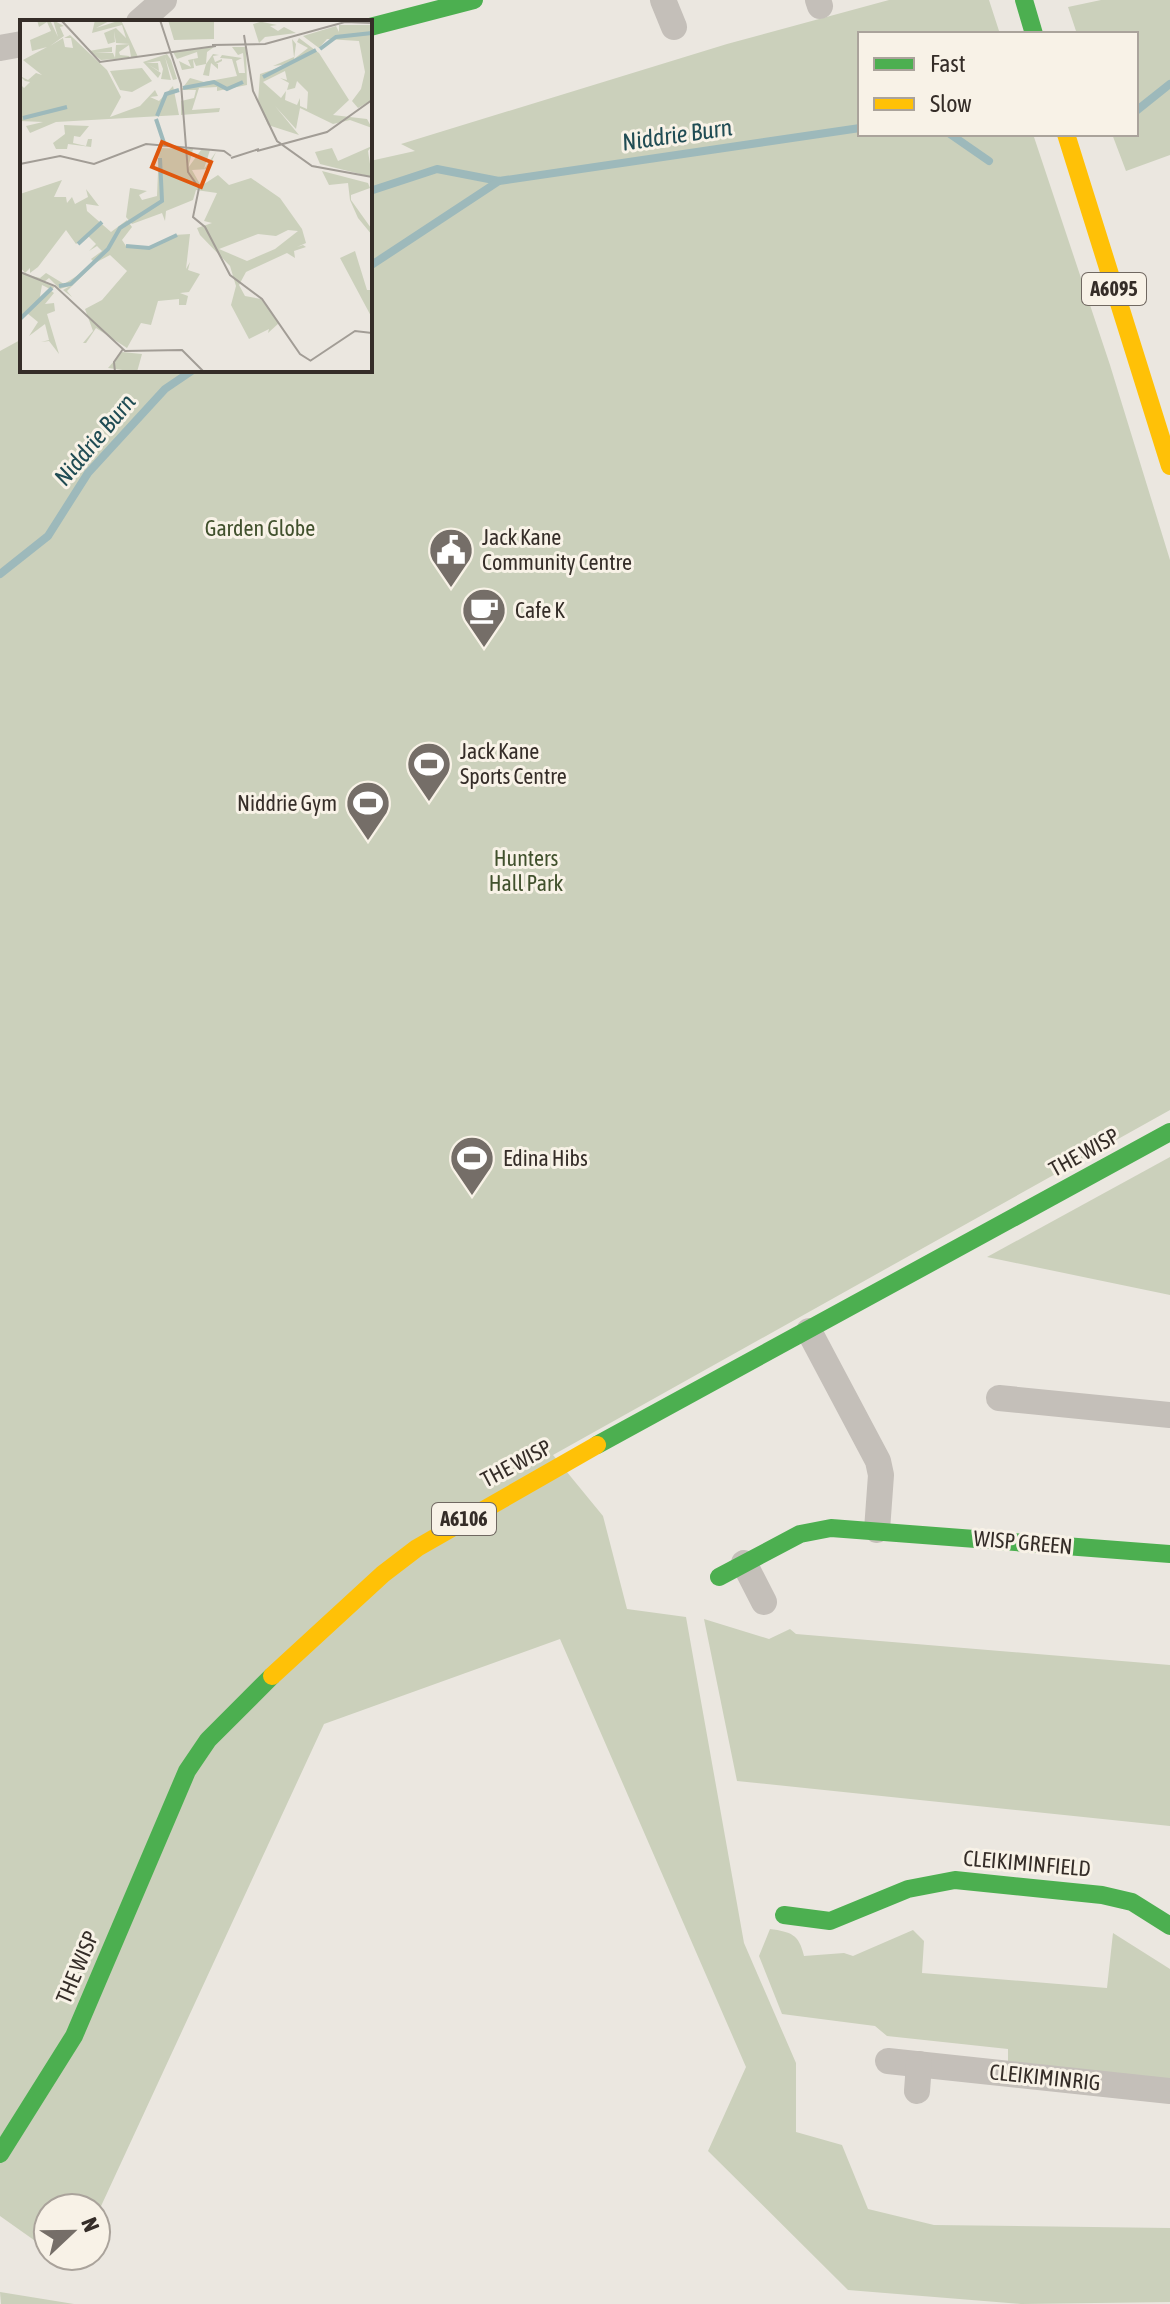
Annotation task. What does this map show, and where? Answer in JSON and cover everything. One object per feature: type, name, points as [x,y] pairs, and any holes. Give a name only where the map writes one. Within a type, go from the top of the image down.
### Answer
[{"type":"main road","points":[[372,26],[426,6],[474,0]]},
{"type":"main road","points":[[1024,0],[1033,32]]},
{"type":"main road","name":"A6095","points":[[1067,136],[1170,466]]},
{"type":"main road","name":"THE WISP","points":[[0,2154],[74,2036],[187,1771],[237,1708],[341,1610],[417,1548],[485,1506],[1170,1132]]},
{"type":"main road","name":"WISP GREEN","points":[[719,1577],[816,1529],[877,1530],[1170,1554]]},
{"type":"main road","name":"CLEIKIMINFIELD","points":[[784,1915],[830,1921],[908,1889],[955,1880],[1102,1895],[1132,1902],[1170,1926]]},
{"type":"street","points":[[141,20],[164,0]]},
{"type":"street","points":[[663,0],[674,27]]},
{"type":"street","points":[[0,48],[20,44]]},
{"type":"street","points":[[809,1331],[878,1461],[881,1475],[877,1530]]},
{"type":"street","points":[[1016,1394],[1170,1415]]},
{"type":"street","points":[[744,1563],[764,1602]]},
{"type":"street","name":"CLEIKIMINRIG","points":[[888,2061],[1170,2091]]},
{"type":"street","points":[[917,2091],[919,2064]]},
{"type":"green space","name":"Hunters Hall Park","points":[[889,0],[989,0],[999,32],[858,32],[858,136],[1034,136],[1110,365],[1170,560],[1170,1110],[553,1455],[603,1516],[627,1609],[686,1617],[744,1943],[796,2063],[796,2132],[842,2145],[868,2209],[934,2225],[1170,2228],[1170,2302],[1021,2304],[848,2290],[708,2151],[746,2067],[560,1639],[324,1724],[108,2192],[32,2192],[32,2239],[0,2216],[0,351],[20,340],[20,372],[372,372],[372,161],[415,151],[401,144],[727,44]]},
{"type":"green space","points":[[1101,0],[1170,0],[1170,155],[1126,171],[1113,136],[1138,136],[1138,32],[1076,32],[1068,7]]},
{"type":"green space","points":[[1170,1157],[1170,1295],[987,1257]]},
{"type":"green space","points":[[704,1619],[769,1639],[790,1629],[796,1634],[1170,1665],[1170,1826],[737,1781]]},
{"type":"green space","points":[[770,1929],[793,1935],[800,1943],[804,1956],[844,1953],[853,1956],[913,1930],[924,1941],[922,1973],[1107,1988],[1113,1933],[1170,1969],[1170,2085],[1008,2068],[1008,2049],[887,2036],[875,2026],[782,2014],[759,1956]]},
{"type":"green space","points":[[0,2292],[74,2304],[1,2304]]},
{"type":"waterway","name":"Niddrie Burn","points":[[1138,109],[1170,84]]},
{"type":"waterway","name":"Niddrie Burn","points":[[372,190],[437,169],[499,181],[858,128]]},
{"type":"waterway","name":"Niddrie Burn","points":[[953,136],[989,161]]},
{"type":"waterway","name":"Niddrie Burn","points":[[372,265],[499,181]]},
{"type":"waterway","name":"Niddrie Burn","points":[[0,574],[48,536],[88,473],[165,389],[190,372]]},
{"type":"traffic: fast","points":[[372,26],[474,0]]},
{"type":"traffic: fast","points":[[1024,0],[1033,32]]},
{"type":"traffic: fast","points":[[597,1445],[1170,1132]]},
{"type":"traffic: fast","points":[[719,1577],[800,1534],[831,1528],[1170,1554]]},
{"type":"traffic: fast","points":[[0,2154],[74,2036],[187,1771],[208,1740],[272,1676]]},
{"type":"traffic: fast","points":[[784,1915],[830,1921],[908,1889],[955,1880],[1102,1895],[1132,1902],[1170,1926]]},
{"type":"traffic: slow","points":[[1067,136],[1170,466]]},
{"type":"traffic: slow","points":[[272,1676],[383,1574],[417,1548],[597,1445]]},
{"type":"place","name":"Jack Kane Community Centre","points":[[451,589]]},
{"type":"place","name":"Cafe K","points":[[484,649]]},
{"type":"place","name":"Jack Kane Sports Centre","points":[[429,803]]},
{"type":"place","name":"Niddrie Gym","points":[[368,842]]},
{"type":"place","name":"Edina Hibs","points":[[472,1197]]},
{"type":"park label","name":"Garden Globe","points":[[260,528]]}]
